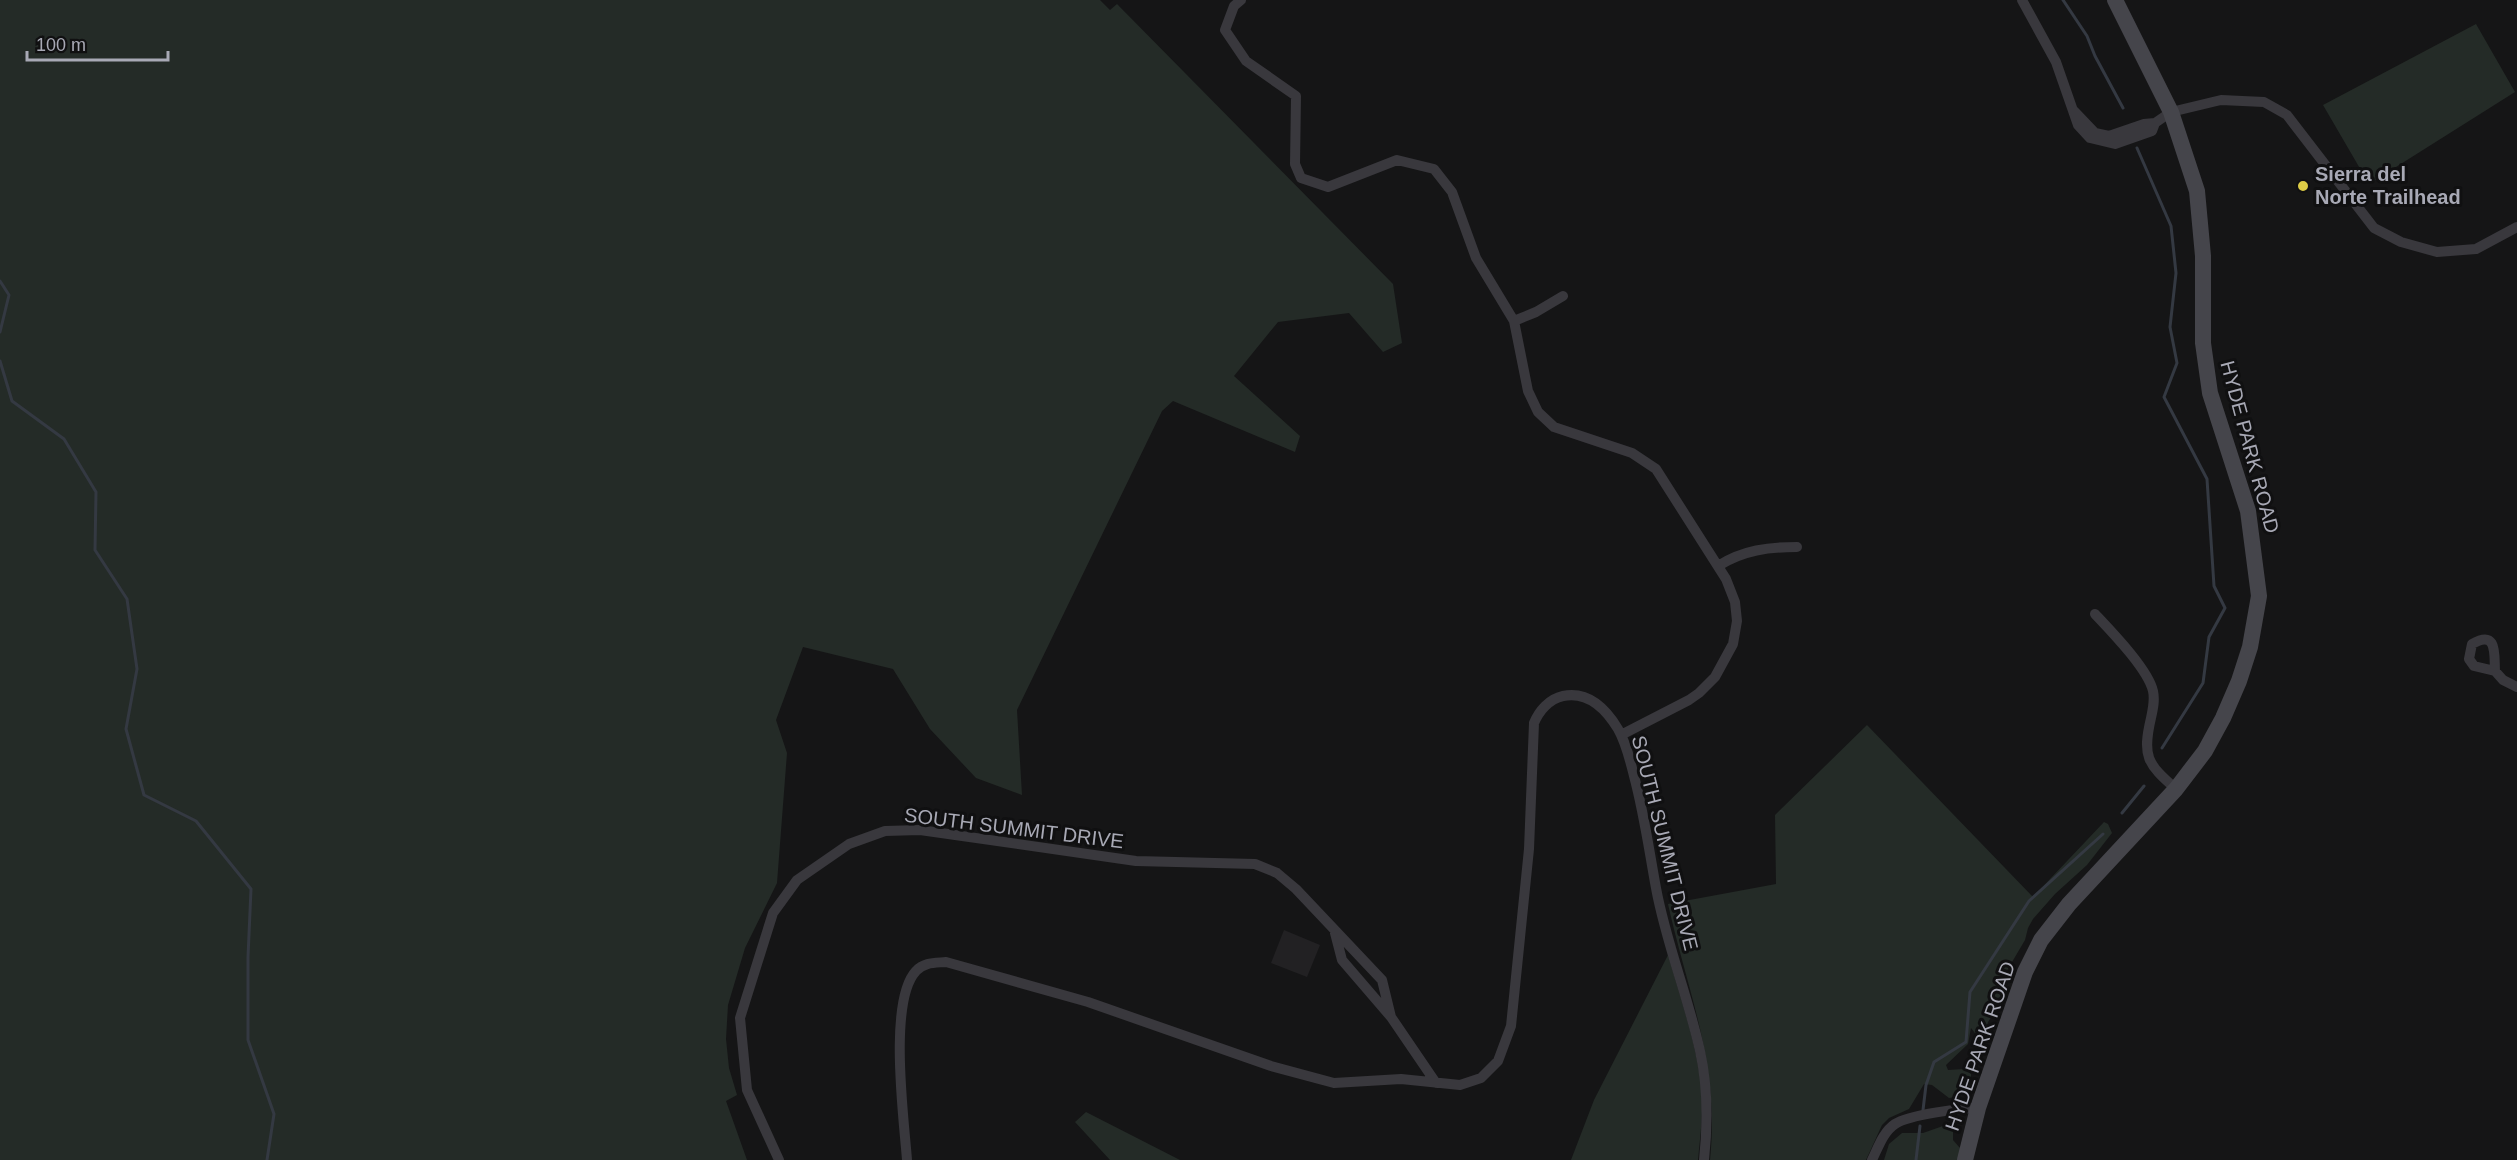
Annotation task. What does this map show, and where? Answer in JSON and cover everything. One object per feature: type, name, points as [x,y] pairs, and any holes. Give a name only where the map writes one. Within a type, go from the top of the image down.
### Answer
[{"type":"main road","name":"HYDE PARK ROAD","points":[[1965,1160],[1978,1108],[2025,972],[2041,940],[2068,904],[2176,789],[2205,751],[2239,681],[2250,647],[2259,597],[2255,551],[2248,511],[2210,393],[2204,353],[2203,256],[2197,191],[2171,112],[2115,0]]},
{"type":"street","points":[[1241,0],[1234,6],[1225,30],[1246,61],[1296,96],[1295,164],[1301,178],[1328,187],[1397,160],[1434,169],[1452,192],[1476,258],[1514,321],[1528,391],[1538,412],[1554,427],[1632,453],[1656,469],[1718,566],[1735,602],[1737,621],[1733,644],[1723,666],[1700,693],[1621,735]]},
{"type":"street","points":[[2022,0],[2056,62],[2074,111],[2095,133],[2109,136],[2155,123],[2171,112],[2221,100],[2264,102],[2287,115],[2302,132],[2374,228],[2401,242],[2437,252],[2476,249],[2517,227]]},
{"type":"street","points":[[1514,321],[1536,312],[1563,296]]},
{"type":"street","points":[[1718,566],[1731,558],[1769,547],[1797,547]]},
{"type":"street","points":[[2095,614],[2149,680],[2154,700],[2146,740],[2146,754],[2153,769],[2176,789]]},
{"type":"street","points":[[2495,671],[2503,680],[2517,687]]},
{"type":"street","name":"SOUTH SUMMIT DRIVE","points":[[907,1160],[900,1050],[904,993],[916,971],[929,963],[946,962],[1088,1002],[1271,1066],[1334,1083],[1401,1079],[1460,1085],[1481,1078],[1498,1061],[1511,1026],[1529,849],[1533,732],[1537,716],[1555,699],[1570,696],[1586,698],[1605,711],[1621,735],[1644,814],[1664,922],[1700,1051],[1706,1092],[1704,1160]]},
{"type":"street","name":"SOUTH SUMMIT DRIVE","points":[[779,1160],[747,1090],[740,1018],[773,914],[797,880],[849,844],[885,831],[920,830],[1136,861],[1255,864],[1277,873],[1296,889],[1382,980],[1391,1017]]},
{"type":"street","name":"SOUTH SUMMIT DRIVE","points":[[1335,931],[1342,960],[1391,1017],[1436,1083]]},
{"type":"street","points":[[1872,1160],[1885,1135],[1895,1124],[1956,1109],[1978,1108]]},
{"type":"shaded area","points":[[0,0],[1100,0],[1110,10],[1117,4],[1393,284],[1402,343],[1383,352],[1349,313],[1278,322],[1234,376],[1300,436],[1295,452],[1173,401],[1162,411],[1017,710],[1022,795],[976,778],[930,729],[893,669],[803,647],[776,720],[787,753],[777,883],[745,948],[728,1005],[726,1039],[729,1068],[737,1095],[726,1101],[747,1160],[0,1160]]},
{"type":"shaded area","points":[[2476,24],[2515,92],[2369,184],[2323,105]]},
{"type":"shaded area","points":[[1867,725],[2033,897],[2104,822],[2108,824],[2112,833],[2087,865],[2055,894],[2033,919],[2025,940],[2005,974],[1998,1007],[1988,1022],[1984,1037],[1978,1037],[1971,1028],[1968,1044],[1946,1065],[1948,1070],[1964,1069],[1971,1074],[1971,1082],[1961,1096],[1949,1098],[1932,1085],[1924,1084],[1909,1109],[1889,1118],[1882,1125],[1866,1160],[1710,1160],[1712,1125],[1706,1061],[1668,904],[1776,884],[1775,815]]},
{"type":"shaded area","points":[[1284,930],[1320,945],[1307,977],[1271,963]]},
{"type":"shaded area","points":[[1668,955],[1688,1024],[1700,1077],[1702,1111],[1698,1160],[1571,1160],[1594,1100]]},
{"type":"shaded area","points":[[1086,1112],[1180,1160],[1110,1160],[1075,1122]]},
{"type":"shaded area","points":[[1943,1126],[1953,1131],[1953,1140],[1960,1148],[1959,1160],[1884,1160],[1889,1144],[1902,1133],[1923,1133]]},
{"type":"waterway","points":[[2063,0],[2087,36],[2123,108]]},
{"type":"waterway","points":[[2137,148],[2171,226],[2176,273],[2170,327],[2177,363],[2164,397],[2207,479],[2214,586],[2225,608],[2209,637],[2203,683],[2162,748]]},
{"type":"waterway","points":[[0,281],[9,295],[0,332]]},
{"type":"waterway","points":[[0,361],[12,401],[64,439],[96,492],[95,550],[127,599],[137,669],[126,729],[144,795],[196,821],[251,889],[248,1040],[274,1114],[267,1160]]},
{"type":"waterway","points":[[2122,813],[2144,786]]},
{"type":"waterway","points":[[1923,1110],[1926,1085],[1934,1062],[1966,1042],[1970,992],[2029,901],[2103,834]]},
{"type":"waterway","points":[[1916,1160],[1920,1126]]},
{"type":"place","name":"Sierra del Norte Trailhead","points":[[2303,186]]}]
